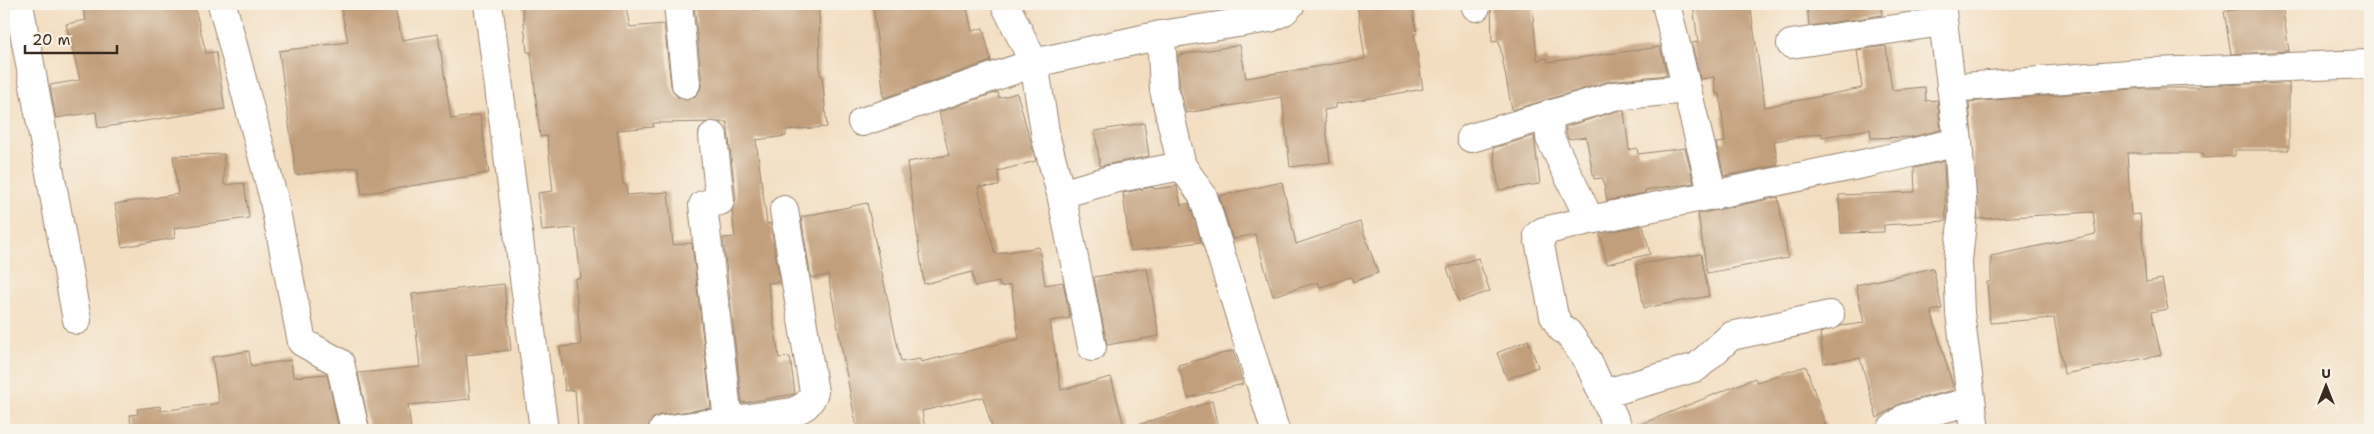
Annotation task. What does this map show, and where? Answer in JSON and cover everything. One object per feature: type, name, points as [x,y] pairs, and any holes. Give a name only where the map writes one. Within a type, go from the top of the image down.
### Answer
[{"type":"street","points":[[19,4],[77,320]]},
{"type":"street","points":[[222,4],[273,196],[302,342],[340,363],[355,430]]},
{"type":"street","points":[[488,4],[544,430]]},
{"type":"street","points":[[678,4],[686,84]]},
{"type":"street","points":[[1005,4],[1034,63],[1046,138],[1061,194],[1092,347]]},
{"type":"street","points":[[862,122],[1034,63],[1160,35],[1270,18],[1291,4]]},
{"type":"street","points":[[1666,4],[1713,196]]},
{"type":"street","points":[[1791,44],[1942,13],[1958,142],[1963,212],[1958,261],[1960,312],[1974,430]]},
{"type":"street","points":[[1160,35],[1164,90],[1182,166],[1203,196],[1275,430]]},
{"type":"street","points":[[1951,88],[2153,72],[2370,64]]},
{"type":"street","points":[[1471,138],[1614,96],[1687,89]]},
{"type":"street","points":[[1549,114],[1550,138],[1590,220]]},
{"type":"street","points":[[713,136],[720,201],[703,205],[728,421]]},
{"type":"street","points":[[1619,430],[1588,361],[1568,333],[1561,328],[1554,316],[1538,235],[1544,231],[1590,220],[1713,196],[1958,142]]},
{"type":"street","points":[[1061,194],[1113,179],[1182,166]]},
{"type":"street","points":[[663,430],[803,409],[808,404],[814,392],[784,210]]},
{"type":"street","points":[[1603,394],[1697,367],[1730,336],[1830,315]]},
{"type":"street","points":[[1891,430],[1905,418],[1970,402]]},
{"type":"building","points":[[82,4],[194,4],[206,53],[216,52],[225,109],[98,128],[96,112],[56,118],[50,85],[80,80],[66,24],[86,20]]},
{"type":"building","points":[[340,4],[394,4],[402,40],[438,34],[451,119],[480,115],[489,173],[362,194],[358,167],[296,175],[279,51],[348,42]]},
{"type":"building","points":[[522,4],[625,4],[630,27],[664,24],[671,86],[679,98],[687,100],[695,96],[700,90],[702,83],[694,4],[754,4],[754,9],[819,8],[820,75],[822,75],[827,127],[786,130],[786,136],[756,140],[767,224],[770,223],[780,282],[768,283],[779,358],[790,357],[795,394],[742,403],[723,238],[735,237],[732,210],[736,199],[727,122],[653,123],[654,127],[617,130],[623,184],[626,184],[627,195],[668,192],[673,245],[692,243],[711,408],[660,415],[653,418],[648,427],[578,430],[575,390],[565,391],[560,347],[581,345],[575,279],[581,278],[575,228],[542,231],[538,193],[553,191],[547,136],[540,137],[531,52],[527,52]]},
{"type":"building","points":[[873,4],[966,4],[972,31],[983,28],[991,61],[884,98]]},
{"type":"building","points":[[1357,4],[1412,4],[1417,34],[1414,34],[1423,89],[1336,104],[1336,108],[1324,110],[1330,162],[1290,167],[1282,97],[1186,113],[1180,88],[1178,55],[1240,45],[1246,78],[1365,59]]},
{"type":"building","points":[[1491,4],[1532,4],[1537,60],[1547,58],[1548,62],[1660,47],[1667,75],[1610,81],[1512,110],[1499,41],[1492,42]]},
{"type":"building","points":[[1693,4],[1750,4],[1765,107],[1862,88],[1857,50],[1886,46],[1892,90],[1925,87],[1926,101],[1937,100],[1941,130],[1912,137],[1871,138],[1870,129],[1822,137],[1822,133],[1774,141],[1778,165],[1724,176],[1716,143],[1725,142],[1720,94],[1716,94],[1714,77],[1700,79],[1692,43],[1698,42]]},
{"type":"building","points":[[1807,4],[1880,4],[1882,15],[1809,26]]},
{"type":"building","points":[[2282,4],[2289,51],[2231,54],[2224,11]]},
{"type":"building","points":[[2289,83],[2289,150],[2235,150],[2235,156],[2204,158],[2203,153],[2127,153],[2131,215],[2140,214],[2146,282],[2162,279],[2168,309],[2151,312],[2161,355],[2064,374],[2054,318],[1990,323],[1987,282],[1991,281],[1991,256],[2096,234],[2093,212],[1978,219],[1969,102],[2145,88],[2199,88],[2199,86],[2212,85]]},
{"type":"building","points":[[998,92],[999,98],[1017,93],[1036,161],[998,171],[999,186],[978,187],[995,254],[1039,247],[1045,285],[1063,282],[1070,318],[1050,321],[1061,390],[1111,377],[1125,430],[993,430],[983,397],[922,411],[925,430],[857,430],[828,275],[811,278],[801,217],[867,203],[901,362],[920,359],[921,362],[1019,339],[1011,285],[1000,287],[999,282],[975,287],[972,272],[924,284],[907,162],[949,155],[939,112]]},
{"type":"building","points":[[1617,111],[1624,111],[1629,150],[1637,148],[1638,154],[1685,148],[1694,183],[1645,190],[1645,193],[1607,201],[1603,178],[1594,179],[1586,137],[1568,139],[1565,127]]},
{"type":"building","points":[[1144,123],[1149,156],[1100,166],[1095,131]]},
{"type":"building","points":[[1534,136],[1540,184],[1499,190],[1493,148]]},
{"type":"building","points":[[224,154],[224,185],[244,183],[249,218],[174,228],[175,238],[122,247],[115,204],[178,194],[173,156]]},
{"type":"building","points":[[1944,161],[1946,221],[1884,225],[1884,232],[1841,233],[1839,195],[1915,192],[1914,168]]},
{"type":"building","points":[[1282,182],[1296,244],[1360,222],[1378,273],[1353,282],[1351,277],[1320,287],[1318,282],[1273,296],[1255,234],[1233,239],[1219,196]]},
{"type":"building","points":[[1177,186],[1181,205],[1189,203],[1201,242],[1130,251],[1123,193],[1153,187],[1154,189]]},
{"type":"building","points":[[1778,197],[1788,258],[1707,273],[1698,214]]},
{"type":"building","points":[[1643,225],[1650,254],[1607,264],[1600,234]]},
{"type":"building","points":[[1701,254],[1709,296],[1644,308],[1636,265]]},
{"type":"building","points":[[1478,258],[1490,291],[1459,302],[1447,268]]},
{"type":"building","points":[[1147,268],[1159,336],[1107,345],[1094,277]]},
{"type":"building","points":[[1933,268],[1942,309],[1931,311],[1954,390],[1901,403],[1877,418],[1860,358],[1824,363],[1820,333],[1841,326],[1864,323],[1856,285]]},
{"type":"building","points":[[504,284],[511,350],[466,355],[470,399],[408,405],[411,430],[370,430],[358,373],[420,367],[412,294]]},
{"type":"building","points":[[1528,340],[1538,367],[1507,379],[1497,353]]},
{"type":"building","points":[[249,351],[251,366],[291,360],[293,377],[327,374],[339,430],[131,430],[130,415],[138,414],[137,409],[160,406],[161,411],[219,403],[212,357]]},
{"type":"building","points":[[1233,351],[1243,384],[1188,398],[1178,365]]},
{"type":"building","points":[[1806,366],[1827,430],[1634,430],[1634,427],[1755,378],[1757,382]]},
{"type":"building","points":[[1212,401],[1218,427],[1204,430],[1139,430],[1138,425]]},
{"type":"building","points":[[801,425],[801,430],[774,430],[794,427]]}]
